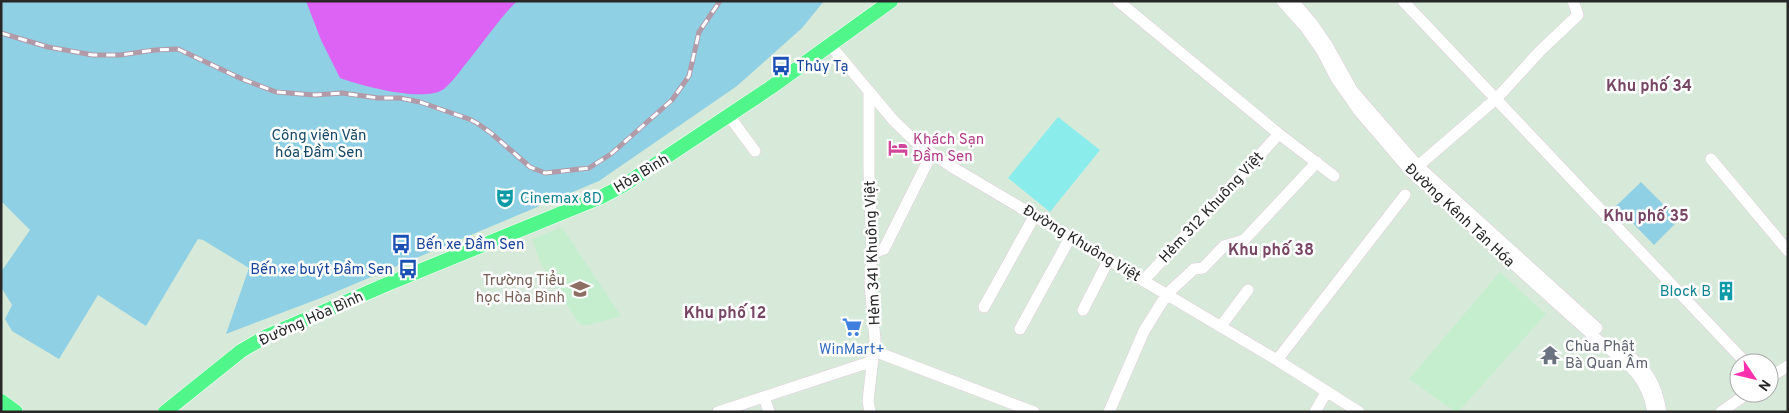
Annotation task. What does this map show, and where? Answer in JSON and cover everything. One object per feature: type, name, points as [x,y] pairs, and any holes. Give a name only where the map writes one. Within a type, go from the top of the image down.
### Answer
[{"type":"main road","points":[[831,46],[891,1]]},
{"type":"main road","name":"Hòa Bình","points":[[378,289],[600,197],[647,170],[831,46]]},
{"type":"main road","name":"Đường Hòa Bình","points":[[170,409],[214,372],[257,341],[378,289]]},
{"type":"main road","points":[[1,401],[15,411]]},
{"type":"street","points":[[1118,1],[1279,134],[1334,176]]},
{"type":"street","name":"Đường Kênh Tân Hóa","points":[[1282,1],[1306,28],[1322,51],[1336,78],[1359,111],[1411,172],[1420,172]]},
{"type":"street","name":"Đường Kênh Tân Hóa","points":[[1294,1],[1317,29],[1356,95],[1420,172],[1598,340],[1629,366],[1643,382],[1650,396],[1653,412]]},
{"type":"street","points":[[1403,1],[1497,98],[1737,353]]},
{"type":"street","points":[[1420,172],[1497,98],[1540,51],[1578,15],[1573,1]]},
{"type":"street","name":"Đường Khuông Việt","points":[[831,46],[869,93],[911,137],[952,167],[1222,326],[1359,412]]},
{"type":"street","name":"Hẻm 341 Khuông Việt","points":[[869,93],[872,253],[870,284],[874,356],[868,401],[870,412]]},
{"type":"street","points":[[729,116],[755,150]]},
{"type":"street","name":"Hẻm 312 Khuông Việt","points":[[1144,280],[1279,134]]},
{"type":"street","points":[[872,253],[884,249],[932,153]]},
{"type":"street","points":[[1711,159],[1788,251]]},
{"type":"street","points":[[1109,412],[1144,331],[1167,294],[1194,269],[1202,268],[1224,246],[1244,240],[1317,162]]},
{"type":"street","name":"Đường Kênh Tân Hóa","points":[[1432,185],[1602,334],[1635,360],[1650,377],[1658,394],[1661,412]]},
{"type":"street","points":[[1277,360],[1405,195]]},
{"type":"street","points":[[984,307],[1035,215]]},
{"type":"street","points":[[1020,329],[1071,236]]},
{"type":"street","points":[[1082,310],[1109,259]]},
{"type":"street","points":[[1222,326],[1248,290]]},
{"type":"street","points":[[718,412],[874,356],[1034,412]]},
{"type":"street","points":[[1315,412],[1327,391]]},
{"type":"street","points":[[764,397],[769,412]]},
{"type":"street","points":[[1721,412],[1734,403]]},
{"type":"shaded area","points":[[306,1],[517,1],[447,87],[435,93],[408,94],[363,85],[340,78],[321,40]]},
{"type":"shaded area","points":[[1058,117],[1100,150],[1050,212],[1008,178]]},
{"type":"shaded area","name":"Trường Tiểu học Hòa Bình","points":[[562,227],[621,316],[588,325],[582,325],[577,321],[540,262],[532,239]]},
{"type":"shaded area","points":[[1500,272],[1546,314],[1456,412],[1409,379]]},
{"type":"green space","name":"Công viên Văn hóa Đầm Sen","points":[[1,1],[824,1],[802,28],[737,86],[599,181],[326,296],[226,334],[249,268],[203,240],[198,239],[146,326],[98,295],[59,359],[12,331],[5,319],[12,305],[1,287],[1,272],[30,230],[1,201]]},
{"type":"green space","points":[[1641,182],[1679,220],[1654,245],[1616,206]]},
{"type":"railway","points":[[1,33],[48,47],[93,55],[120,55],[178,49],[242,79],[276,92],[315,95],[342,93],[378,98],[400,98],[420,102],[477,123],[530,167],[545,173],[589,168],[611,154],[672,100],[689,76],[699,32],[720,1]]},
{"type":"place","name":"Thủy Tạ","points":[[781,66]]},
{"type":"place","name":"Khách Sạn Đầm Sen","points":[[898,148]]},
{"type":"place","name":"Cinemax 8D","points":[[505,198]]},
{"type":"place","name":"Bến xe Đầm Sen","points":[[401,244]]},
{"type":"place","name":"Bến xe buýt Đầm Sen","points":[[408,269]]},
{"type":"place","name":"Trường Tiểu học Hòa Bình","points":[[580,289]]},
{"type":"place","name":"Block B","points":[[1726,291]]},
{"type":"place","name":"WinMart+","points":[[852,327]]},
{"type":"place","name":"Chùa Phật Bà Quan Âm","points":[[1550,355]]},
{"type":"district","name":"Khu phố 34","points":[[1649,85]]},
{"type":"district","name":"Khu phố 35","points":[[1646,215]]},
{"type":"district","name":"Khu phố 38","points":[[1271,249]]},
{"type":"district","name":"Khu phố 12","points":[[725,312]]}]
